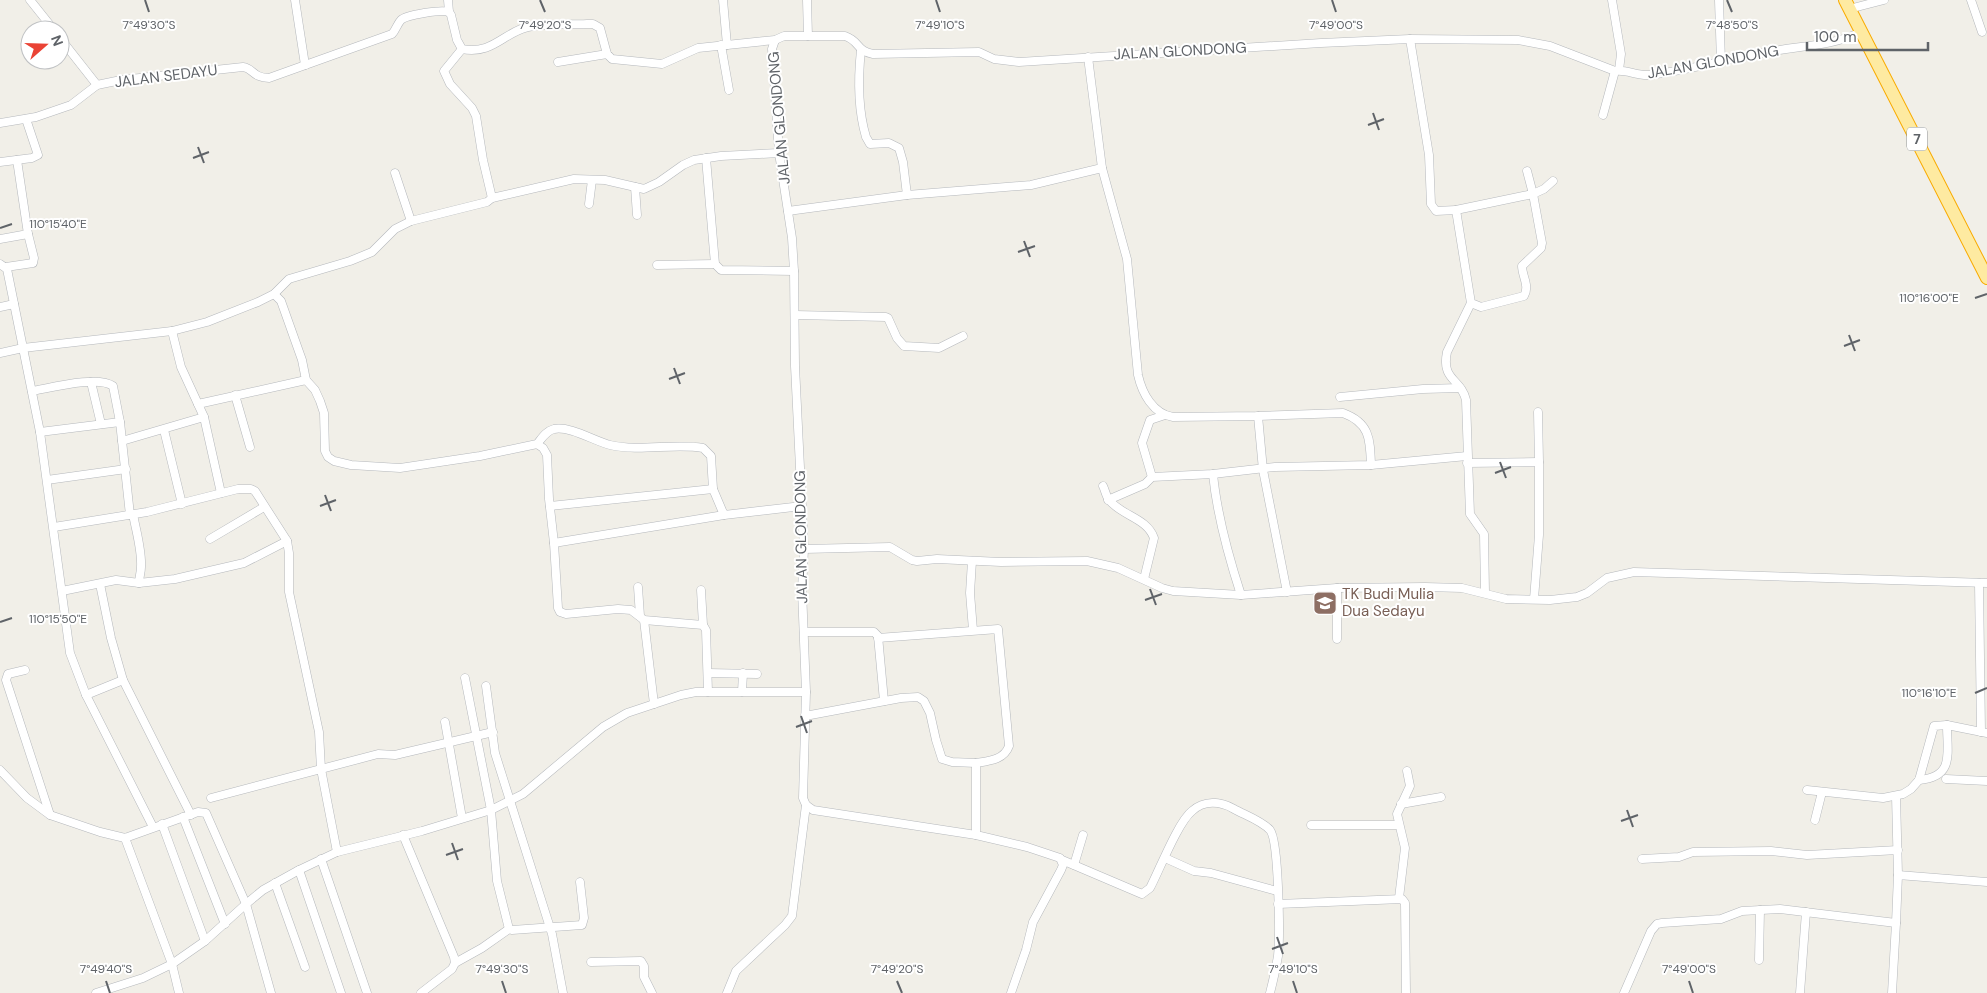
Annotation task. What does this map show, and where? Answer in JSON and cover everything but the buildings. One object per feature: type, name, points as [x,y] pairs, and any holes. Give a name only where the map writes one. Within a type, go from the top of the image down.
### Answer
[{"type":"highway","name":"7","points":[[1847,4],[1986,272]]},
{"type":"street","points":[[30,0],[46,20]]},
{"type":"street","points":[[295,0],[305,66]]},
{"type":"street","points":[[448,0],[449,12],[457,40],[462,49]]},
{"type":"street","points":[[723,0],[728,90]]},
{"type":"street","points":[[807,0],[808,36]]},
{"type":"street","points":[[1602,116],[1621,54],[1612,0]]},
{"type":"street","points":[[1719,0],[1721,62]]},
{"type":"street","points":[[1847,4],[1884,0]]},
{"type":"street","points":[[1972,0],[1982,32]]},
{"type":"street","name":"JALAN SEDAYU","points":[[0,123],[26,119],[71,105],[97,85],[127,79],[243,67],[249,68],[257,76],[269,78],[392,34],[405,18],[438,11],[449,12]]},
{"type":"street","points":[[462,49],[470,50],[488,47],[527,27],[587,24],[593,24],[600,28],[607,54],[612,59],[662,64],[694,49],[775,40]]},
{"type":"street","name":"JALAN GLONDONG","points":[[728,993],[736,971],[785,925],[792,916],[806,805],[803,798],[806,692],[802,590],[804,549],[795,366],[794,271],[788,211],[779,153],[772,57],[772,44],[775,40],[784,36],[846,36],[855,41],[861,50],[873,54],[979,52],[994,59],[1019,62],[1410,39],[1518,40],[1550,46],[1617,71],[1649,75],[1852,37],[1861,32]]},
{"type":"street","points":[[1410,39],[1429,155],[1431,204],[1436,210],[1456,210],[1533,194],[1549,186],[1553,181]]},
{"type":"street","points":[[462,49],[444,71],[450,84],[472,108],[476,116],[483,160],[492,198]]},
{"type":"street","points":[[861,50],[859,66],[860,93],[865,135],[870,144],[889,143],[899,148],[903,162],[907,195]]},
{"type":"street","points":[[70,51],[97,85]]},
{"type":"street","points":[[558,62],[580,60],[607,54]]},
{"type":"street","points":[[1088,57],[1102,168],[1127,259],[1140,386],[1146,397],[1164,415]]},
{"type":"street","points":[[0,162],[32,158],[38,155],[26,119]]},
{"type":"street","points":[[0,353],[23,348],[172,331],[207,322],[240,310],[274,294],[289,279],[350,261],[372,252],[395,229],[411,221],[487,202],[492,198],[574,180],[605,180],[644,189],[694,160],[721,156],[779,153]]},
{"type":"street","points":[[706,158],[714,264]]},
{"type":"street","points":[[18,160],[28,234],[34,258],[33,263],[3,265],[14,304],[40,432],[70,653],[86,695],[154,827]]},
{"type":"street","points":[[788,211],[907,195],[1031,184],[1102,168]]},
{"type":"street","points":[[1470,303],[1481,307],[1524,296],[1526,293],[1527,289],[1522,266],[1541,248],[1542,243],[1527,171]]},
{"type":"street","points":[[395,173],[411,221]]},
{"type":"street","points":[[589,204],[592,180]]},
{"type":"street","points":[[635,187],[637,215]]},
{"type":"street","points":[[1456,210],[1470,303],[1448,352],[1446,369],[1451,379],[1464,393],[1466,400],[1467,460],[1471,517],[1482,529],[1485,538],[1485,593]]},
{"type":"street","points":[[0,239],[28,234]]},
{"type":"street","points":[[657,265],[714,264],[721,270],[794,271]]},
{"type":"street","points":[[274,294],[281,301],[302,360],[306,380],[320,401],[324,413],[326,451],[328,457],[334,461],[351,465],[400,468],[462,460],[537,444],[548,431],[556,429],[582,433],[599,442],[618,447],[673,446],[703,448],[711,456],[714,489],[724,515]]},
{"type":"street","points":[[0,307],[14,304]]},
{"type":"street","points":[[795,315],[886,317],[901,343],[909,347],[939,348],[962,336]]},
{"type":"street","points":[[172,331],[180,366],[204,417],[221,493]]},
{"type":"street","points":[[198,404],[306,380]]},
{"type":"street","points":[[32,391],[91,382],[107,382],[113,386],[120,422],[131,514],[140,554],[141,569],[139,583]]},
{"type":"street","points":[[91,382],[101,424]]},
{"type":"street","points":[[1340,397],[1422,389],[1460,388]]},
{"type":"street","points":[[235,395],[250,447]]},
{"type":"street","points":[[1534,599],[1538,535],[1538,412]]},
{"type":"street","points":[[1152,477],[1142,441],[1150,420],[1164,415],[1258,416],[1343,413],[1353,417],[1363,425],[1370,438],[1371,465]]},
{"type":"street","points":[[1258,416],[1263,470],[1287,592]]},
{"type":"street","points":[[122,441],[204,417]]},
{"type":"street","points":[[40,432],[120,422]]},
{"type":"street","points":[[164,430],[182,504]]},
{"type":"street","points":[[537,444],[543,448],[547,455],[558,608],[560,612],[566,614],[618,609],[631,610],[642,618],[703,625]]},
{"type":"street","points":[[1108,500],[1145,484],[1152,477],[1263,470],[1275,467],[1467,460],[1539,462]]},
{"type":"street","points":[[46,480],[126,469]]},
{"type":"street","points":[[1213,474],[1222,534],[1241,595]]},
{"type":"street","points":[[1103,486],[1108,500],[1123,512],[1143,523],[1152,532],[1154,538],[1144,579]]},
{"type":"street","points":[[54,527],[182,504],[238,489],[251,489],[258,496],[287,541],[289,553],[289,592],[319,732],[321,768],[337,852]]},
{"type":"street","points":[[550,506],[714,489]]},
{"type":"street","points":[[554,543],[724,515],[802,506]]},
{"type":"street","points":[[210,539],[264,507]]},
{"type":"street","points":[[62,591],[116,580],[139,583],[175,580],[244,563],[287,541]]},
{"type":"street","points":[[804,549],[890,547],[917,561],[937,559],[972,561],[1087,561],[1118,568],[1162,588],[1185,593],[1241,595],[1337,588],[1425,587],[1462,588],[1506,599],[1577,598],[1587,594],[1607,578],[1634,572],[1983,583],[1984,732],[1947,725],[1934,726],[1919,780],[1911,788],[1896,796],[1883,798],[1807,790]]},
{"type":"street","points":[[972,561],[970,593],[973,630]]},
{"type":"street","points":[[100,584],[111,638],[123,680],[187,816],[225,924]]},
{"type":"street","points":[[638,587],[654,704]]},
{"type":"street","points":[[1337,588],[1337,639]]},
{"type":"street","points":[[701,590],[703,625],[706,630],[708,692]]},
{"type":"street","points":[[805,716],[884,701],[918,697],[924,701],[930,713],[942,759],[952,762],[976,762],[1000,757],[1007,751],[1009,746],[998,629],[878,638]]},
{"type":"street","points":[[804,632],[874,632],[878,638],[884,701]]},
{"type":"street","points":[[25,670],[8,674],[6,680],[50,815]]},
{"type":"street","points":[[708,673],[757,674]]},
{"type":"street","points":[[742,692],[743,673]]},
{"type":"street","points":[[465,678],[491,810],[498,881],[509,929]]},
{"type":"street","points":[[86,695],[123,680]]},
{"type":"street","points":[[486,686],[495,753],[550,927],[563,993]]},
{"type":"street","points":[[96,993],[143,978],[172,964],[205,941],[246,904],[275,883],[321,859],[337,852],[422,831],[491,810],[511,801],[523,794],[603,727],[627,713],[681,695],[708,692],[806,692]]},
{"type":"street","points":[[445,722],[462,818]]},
{"type":"street","points":[[1919,780],[1932,779],[1939,775],[1944,767],[1947,761],[1947,725]]},
{"type":"street","points":[[211,798],[378,754],[395,755],[493,732]]},
{"type":"street","points":[[976,762],[976,835]]},
{"type":"street","points":[[0,770],[27,798],[50,815],[100,832],[125,838],[201,812],[208,815],[246,904],[272,993]]},
{"type":"street","points":[[1399,898],[1405,848],[1397,814],[1410,786],[1407,771]]},
{"type":"street","points":[[1946,779],[1987,781]]},
{"type":"street","points":[[1815,820],[1822,792]]},
{"type":"street","points":[[1892,993],[1898,875],[1896,796]]},
{"type":"street","points":[[1400,804],[1441,797]]},
{"type":"street","points":[[806,805],[813,810],[976,835],[1057,855],[1062,860],[1142,894],[1150,888],[1181,825],[1190,812],[1201,804],[1211,802],[1229,806],[1270,830],[1276,852],[1278,954],[1270,993]]},
{"type":"street","points":[[162,824],[205,941]]},
{"type":"street","points":[[1310,825],[1399,825]]},
{"type":"street","points":[[403,835],[455,963]]},
{"type":"street","points":[[1074,865],[1083,835]]},
{"type":"street","points":[[125,838],[172,964],[179,993]]},
{"type":"street","points":[[1642,859],[1679,857],[1693,852],[1771,851],[1807,855],[1898,850]]},
{"type":"street","points":[[1165,858],[1194,871],[1277,891]]},
{"type":"street","points":[[321,859],[367,993]]},
{"type":"street","points":[[1012,993],[1033,922],[1061,870],[1062,860]]},
{"type":"street","points":[[299,870],[341,993]]},
{"type":"street","points":[[1898,875],[1987,882]]},
{"type":"street","points":[[422,993],[452,969],[455,963],[482,948],[509,929],[581,925],[584,923],[580,882]]},
{"type":"street","points":[[275,883],[305,967]]},
{"type":"street","points":[[1278,904],[1399,898],[1405,903],[1406,993]]},
{"type":"street","points":[[1624,993],[1651,930],[1657,924],[1667,921],[1721,920],[1737,912],[1780,909],[1896,923]]},
{"type":"street","points":[[1760,910],[1760,960]]},
{"type":"street","points":[[1800,993],[1806,912]]},
{"type":"street","points":[[591,962],[641,962],[644,966],[644,977],[652,993]]},
{"type":"place","name":"TK Budi Mulia Dua Sedayu","points":[[1325,603]]}]
